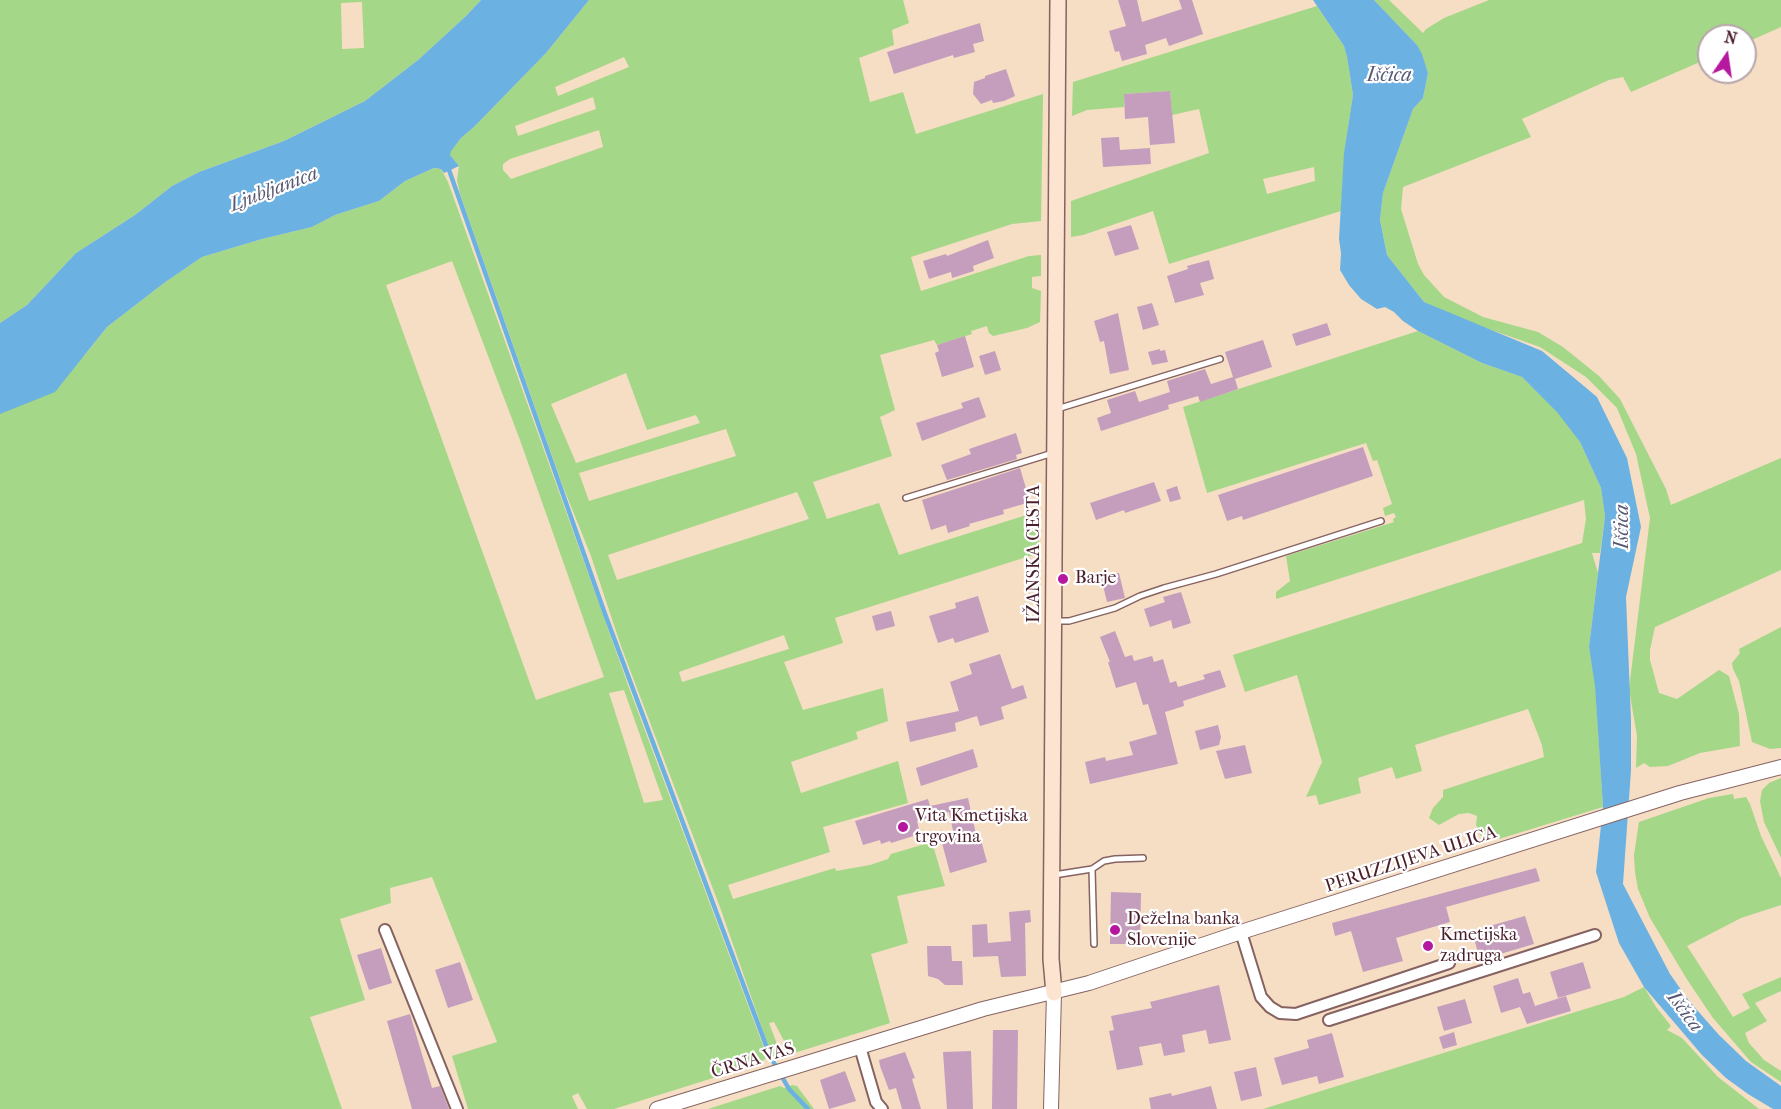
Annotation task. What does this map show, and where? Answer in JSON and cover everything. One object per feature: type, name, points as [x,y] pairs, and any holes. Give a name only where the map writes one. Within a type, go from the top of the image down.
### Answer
[{"type":"main road","name":"IŽANSKA CESTA","points":[[1053,993],[1058,0]]},
{"type":"street","name":"PERUZZIJEVA ULICA","points":[[1053,993],[1680,793],[1781,766]]},
{"type":"street","points":[[385,930],[457,1109]]},
{"type":"street","points":[[1240,932],[1261,997],[1270,1007],[1280,1013],[1296,1014],[1449,963]]},
{"type":"street","points":[[1329,1020],[1595,935]]},
{"type":"street","name":"ČRNA VAS","points":[[657,1109],[983,1009],[1053,993]]},
{"type":"street","name":"IŽANSKA CESTA","points":[[1051,1109],[1053,993]]},
{"type":"street","points":[[860,1047],[876,1102],[882,1109]]},
{"type":"lane","points":[[1055,409],[1220,359]]},
{"type":"lane","points":[[906,498],[1055,452]]},
{"type":"lane","points":[[1054,621],[1069,621],[1115,608],[1156,590],[1216,574],[1381,521]]},
{"type":"lane","points":[[1052,876],[1092,869],[1104,861],[1143,858]]},
{"type":"lane","points":[[1092,869],[1094,944]]},
{"type":"green space","points":[[0,0],[481,0],[418,60],[365,101],[284,141],[199,172],[172,186],[135,215],[76,253],[27,305],[0,323]],"holes":[[[362,2],[364,48],[342,49],[341,3]]]},
{"type":"green space","points":[[589,0],[903,0],[909,23],[892,30],[894,45],[859,58],[870,102],[903,92],[916,134],[1043,94],[1041,221],[1012,224],[911,257],[921,291],[1029,256],[1041,255],[1041,276],[1032,277],[1032,288],[1041,291],[1040,322],[1027,328],[993,336],[989,333],[987,326],[971,331],[972,334],[937,345],[934,340],[880,355],[895,410],[880,417],[892,456],[813,482],[827,519],[879,503],[899,555],[1033,513],[1033,526],[1039,525],[1039,553],[835,618],[843,643],[784,662],[803,710],[883,688],[888,721],[856,732],[858,739],[791,762],[801,793],[898,761],[908,803],[823,827],[830,852],[728,885],[733,899],[835,868],[836,871],[870,865],[888,859],[891,854],[932,842],[945,886],[897,896],[908,943],[871,954],[890,1023],[791,1054],[774,1022],[769,1023],[782,1057],[766,1058],[761,1063],[614,1109],[587,1109],[578,1093],[572,1096],[578,1109],[468,1109],[452,1056],[497,1042],[432,877],[390,888],[391,903],[340,919],[365,1000],[310,1017],[342,1109],[0,1109],[0,413],[84,356],[107,327],[202,257],[312,227],[335,215],[379,201],[405,181],[434,168],[441,169],[448,182],[632,696],[764,1048],[768,1045],[721,910],[621,646],[591,556],[562,484],[460,194],[457,180],[459,166],[450,155],[450,151],[461,138],[546,53]],"holes":[[[624,57],[629,67],[558,96],[555,87]],[[593,97],[596,109],[518,136],[515,126]],[[599,130],[603,147],[511,179],[503,170],[503,164],[510,159]],[[452,261],[520,440],[604,677],[536,700],[386,285]],[[626,373],[647,430],[696,415],[700,423],[576,463],[551,404]],[[726,429],[736,456],[589,501],[579,473]],[[797,492],[809,519],[617,580],[608,555]],[[784,635],[789,649],[682,682],[679,672]],[[624,690],[663,800],[644,803],[609,693]]]},
{"type":"green space","points":[[1374,0],[1389,0],[1423,33],[1444,18],[1489,0],[1781,0],[1781,27],[1757,38],[1757,24],[1697,24],[1697,63],[1631,92],[1623,77],[1609,80],[1522,119],[1531,137],[1403,187],[1401,209],[1418,264],[1424,275],[1444,297],[1483,317],[1538,332],[1563,347],[1599,376],[1620,399],[1666,489],[1671,505],[1781,458],[1781,570],[1655,627],[1650,650],[1650,660],[1659,693],[1677,699],[1719,670],[1729,676],[1739,714],[1740,746],[1700,753],[1668,766],[1650,767],[1644,763],[1636,768],[1637,736],[1629,689],[1650,518],[1636,454],[1617,408],[1586,377],[1540,347],[1466,321],[1424,302],[1387,255],[1380,220],[1383,193],[1413,109],[1423,98],[1428,73],[1417,45]]},
{"type":"green space","points":[[1317,6],[1344,46],[1353,95],[1345,148],[1341,211],[1169,264],[1153,211],[1071,237],[1071,201],[1209,153],[1199,109],[1172,115],[1170,91],[1124,94],[1124,107],[1087,110],[1072,116],[1073,82]],"holes":[[[1314,167],[1315,181],[1267,194],[1263,179]]]},
{"type":"green space","points":[[1418,331],[1482,363],[1522,377],[1563,417],[1580,442],[1601,488],[1605,516],[1600,553],[1592,553],[1598,573],[1589,647],[1595,681],[1603,807],[1499,839],[1486,839],[1480,835],[1476,825],[1477,816],[1469,813],[1459,814],[1439,825],[1429,818],[1433,808],[1443,797],[1443,790],[1544,757],[1542,745],[1528,709],[1415,745],[1422,771],[1396,779],[1392,767],[1358,778],[1361,793],[1319,805],[1316,795],[1306,797],[1322,762],[1297,675],[1245,692],[1233,655],[1582,543],[1586,519],[1584,500],[1276,599],[1276,592],[1290,581],[1286,556],[1394,522],[1393,519],[1396,517],[1394,513],[1385,516],[1383,508],[1392,504],[1377,460],[1373,461],[1366,443],[1207,493],[1183,407]]},
{"type":"green space","points":[[1781,627],[1781,748],[1770,749],[1752,742],[1739,681],[1732,663],[1740,653],[1739,649]]},
{"type":"green space","points":[[1781,778],[1781,858],[1764,822],[1760,801],[1762,790],[1769,783]]},
{"type":"green space","points":[[1733,794],[1734,799],[1746,797],[1750,804],[1761,836],[1781,878],[1781,905],[1741,918],[1687,946],[1733,1017],[1750,1008],[1742,994],[1781,977],[1781,991],[1755,1003],[1767,1021],[1745,1033],[1749,1043],[1764,1060],[1781,1071],[1781,1082],[1751,1062],[1713,1018],[1650,918],[1638,889],[1635,872],[1634,855],[1639,822],[1709,798]]},
{"type":"green space","points":[[1644,987],[1671,1026],[1667,1030],[1682,1038],[1718,1077],[1759,1109],[1263,1109],[1624,997]]},
{"type":"green space","points":[[780,1086],[784,1088],[797,1086],[814,1109],[708,1109]]},
{"type":"water","name":"Ljubljanica","points":[[481,0],[589,0],[546,53],[461,138],[450,155],[459,166],[444,173],[441,169],[434,168],[405,181],[379,201],[335,215],[312,227],[202,257],[107,327],[55,392],[0,414],[0,323],[27,305],[76,253],[135,215],[172,186],[199,172],[284,141],[365,101],[418,60]]},
{"type":"water","name":"Iščica","points":[[1313,0],[1374,0],[1417,45],[1428,73],[1423,98],[1413,109],[1383,193],[1380,220],[1387,255],[1424,302],[1542,351],[1597,397],[1627,458],[1641,527],[1626,597],[1631,770],[1623,884],[1670,974],[1689,1001],[1719,1035],[1746,1061],[1781,1086],[1781,1109],[1773,1109],[1748,1094],[1726,1078],[1702,1055],[1644,987],[1619,943],[1596,872],[1603,807],[1595,686],[1589,647],[1605,516],[1601,488],[1580,442],[1557,412],[1522,377],[1482,363],[1418,331],[1385,307],[1377,309],[1361,299],[1340,270],[1339,239],[1344,153],[1353,95],[1344,46]]},
{"type":"building","points":[[1118,0],[1137,0],[1142,22],[1182,9],[1179,0],[1192,0],[1203,34],[1169,46],[1166,38],[1145,45],[1147,54],[1122,61],[1119,51],[1115,52],[1109,31],[1126,26]]},
{"type":"building","points":[[980,23],[984,41],[973,44],[975,52],[954,58],[953,55],[894,74],[887,52]]},
{"type":"building","points":[[1006,69],[1015,96],[1004,101],[993,103],[992,100],[981,104],[973,94],[974,82]]},
{"type":"building","points":[[1170,91],[1175,143],[1150,145],[1148,117],[1125,119],[1124,94]]},
{"type":"building","points":[[1119,137],[1120,150],[1150,148],[1151,164],[1103,167],[1101,138]]},
{"type":"building","points":[[1131,225],[1139,249],[1115,256],[1107,232]]},
{"type":"building","points":[[988,240],[994,258],[973,266],[974,271],[952,278],[951,272],[929,279],[923,261],[946,254],[947,256]]},
{"type":"building","points":[[1209,260],[1214,279],[1200,283],[1204,295],[1175,303],[1167,276],[1188,269],[1187,266]]},
{"type":"building","points":[[1152,303],[1159,325],[1143,330],[1137,307]]},
{"type":"building","points":[[1118,313],[1129,370],[1110,374],[1104,341],[1100,342],[1094,321]]},
{"type":"building","points":[[1327,323],[1331,335],[1296,346],[1292,334]]},
{"type":"building","points":[[965,336],[974,367],[942,377],[935,353],[939,351],[937,345]]},
{"type":"building","points":[[1263,340],[1272,367],[1235,379],[1238,389],[1200,402],[1198,396],[1168,405],[1169,409],[1101,431],[1097,418],[1111,413],[1107,400],[1135,391],[1139,402],[1170,392],[1167,381],[1205,369],[1211,384],[1233,377],[1225,352]]},
{"type":"building","points":[[1160,349],[1160,351],[1165,350],[1168,362],[1152,365],[1148,352]]},
{"type":"building","points":[[995,351],[1001,370],[985,375],[979,356]]},
{"type":"building","points":[[979,397],[986,417],[922,441],[916,423],[963,408],[961,403]]},
{"type":"building","points":[[1016,433],[1022,453],[1016,455],[1017,459],[947,480],[941,465],[971,454],[969,449]]},
{"type":"building","points":[[1363,447],[1373,476],[1243,520],[1242,516],[1227,521],[1218,495]]},
{"type":"building","points":[[1020,468],[1030,502],[1003,510],[1004,514],[948,533],[946,525],[931,530],[922,500]]},
{"type":"building","points":[[1154,482],[1161,501],[1096,520],[1090,503]]},
{"type":"building","points":[[1177,486],[1181,499],[1170,502],[1166,490]]},
{"type":"building","points":[[1119,573],[1125,598],[1107,602],[1101,577]]},
{"type":"building","points":[[1181,592],[1191,623],[1173,629],[1171,620],[1150,627],[1144,609],[1165,602],[1163,597]]},
{"type":"building","points":[[978,596],[989,632],[955,643],[953,638],[938,643],[929,616],[956,608],[955,603]]},
{"type":"building","points":[[891,611],[895,626],[876,631],[872,616]]},
{"type":"building","points":[[1115,631],[1125,657],[1132,655],[1134,661],[1152,656],[1154,662],[1163,659],[1170,683],[1176,681],[1178,687],[1205,679],[1203,675],[1220,670],[1226,687],[1183,701],[1184,706],[1165,712],[1178,764],[1090,784],[1085,762],[1105,757],[1106,761],[1133,755],[1129,742],[1157,734],[1148,704],[1143,705],[1136,682],[1116,688],[1108,662],[1110,662],[1100,637]]},
{"type":"building","points":[[1000,654],[1012,689],[1023,685],[1027,698],[1001,707],[1004,719],[980,726],[977,716],[955,723],[956,731],[910,742],[906,722],[959,711],[950,682],[972,674],[969,664]]},
{"type":"building","points":[[1218,725],[1221,737],[1219,745],[1200,750],[1195,731]]},
{"type":"building","points":[[1245,745],[1252,773],[1225,779],[1216,751]]},
{"type":"building","points":[[973,749],[978,767],[921,786],[916,768]]},
{"type":"building","points":[[968,798],[976,834],[979,833],[987,862],[950,873],[942,843],[955,840],[949,812],[917,821],[920,834],[881,844],[880,840],[863,845],[855,821],[928,799],[930,806]]},
{"type":"building","points":[[1536,868],[1540,881],[1446,907],[1450,922],[1396,938],[1403,961],[1363,972],[1351,931],[1335,936],[1332,923]]},
{"type":"building","points":[[1111,892],[1141,893],[1140,944],[1110,944]]},
{"type":"building","points":[[1030,910],[1031,922],[1025,923],[1026,976],[1001,977],[998,956],[973,957],[972,925],[987,924],[988,943],[1011,941],[1009,912]]},
{"type":"building","points":[[1525,916],[1534,944],[1480,960],[1472,931]]},
{"type":"building","points":[[927,946],[951,946],[952,961],[962,961],[963,985],[945,985],[938,979],[928,976]]},
{"type":"building","points":[[381,948],[392,983],[369,990],[357,955]]},
{"type":"building","points":[[460,962],[473,1000],[448,1008],[435,970]]},
{"type":"building","points":[[1583,962],[1591,988],[1558,998],[1550,972]]},
{"type":"building","points":[[1518,978],[1523,994],[1530,992],[1535,1006],[1566,996],[1571,1011],[1527,1024],[1520,1007],[1501,1013],[1493,986]]},
{"type":"building","points":[[1219,985],[1231,1040],[1209,1044],[1206,1030],[1182,1035],[1185,1052],[1164,1056],[1161,1043],[1139,1047],[1143,1065],[1117,1070],[1109,1031],[1114,1030],[1111,1016],[1152,1008],[1150,1002]]},
{"type":"building","points":[[1465,999],[1472,1023],[1444,1031],[1437,1007]]},
{"type":"building","points":[[410,1014],[432,1088],[440,1086],[449,1109],[412,1109],[387,1021]]},
{"type":"building","points":[[993,1030],[1018,1030],[1017,1109],[992,1109]]},
{"type":"building","points":[[1454,1032],[1457,1045],[1443,1049],[1439,1037]]},
{"type":"building","points":[[1332,1033],[1344,1077],[1319,1084],[1317,1076],[1282,1085],[1274,1058],[1309,1048],[1307,1040]]},
{"type":"building","points":[[971,1051],[973,1109],[947,1109],[943,1052]]},
{"type":"building","points":[[905,1052],[915,1078],[912,1079],[921,1109],[902,1109],[896,1088],[889,1090],[880,1066],[879,1060]]},
{"type":"building","points":[[1256,1067],[1262,1096],[1241,1101],[1234,1072]]},
{"type":"building","points":[[845,1071],[856,1101],[829,1109],[820,1080]]},
{"type":"building","points":[[1211,1086],[1217,1109],[1151,1109],[1149,1098],[1171,1093],[1172,1096]]},
{"type":"waterway","points":[[448,167],[605,614],[770,1056],[789,1089],[808,1109]]},
{"type":"place","name":"Barje","points":[[1063,579]]},
{"type":"place","name":"Vita Kmetijska trgovina","points":[[903,827]]},
{"type":"place","name":"Deželna banka Slovenije","points":[[1115,930]]},
{"type":"place","name":"Kmetijska zadruga","points":[[1428,946]]}]
